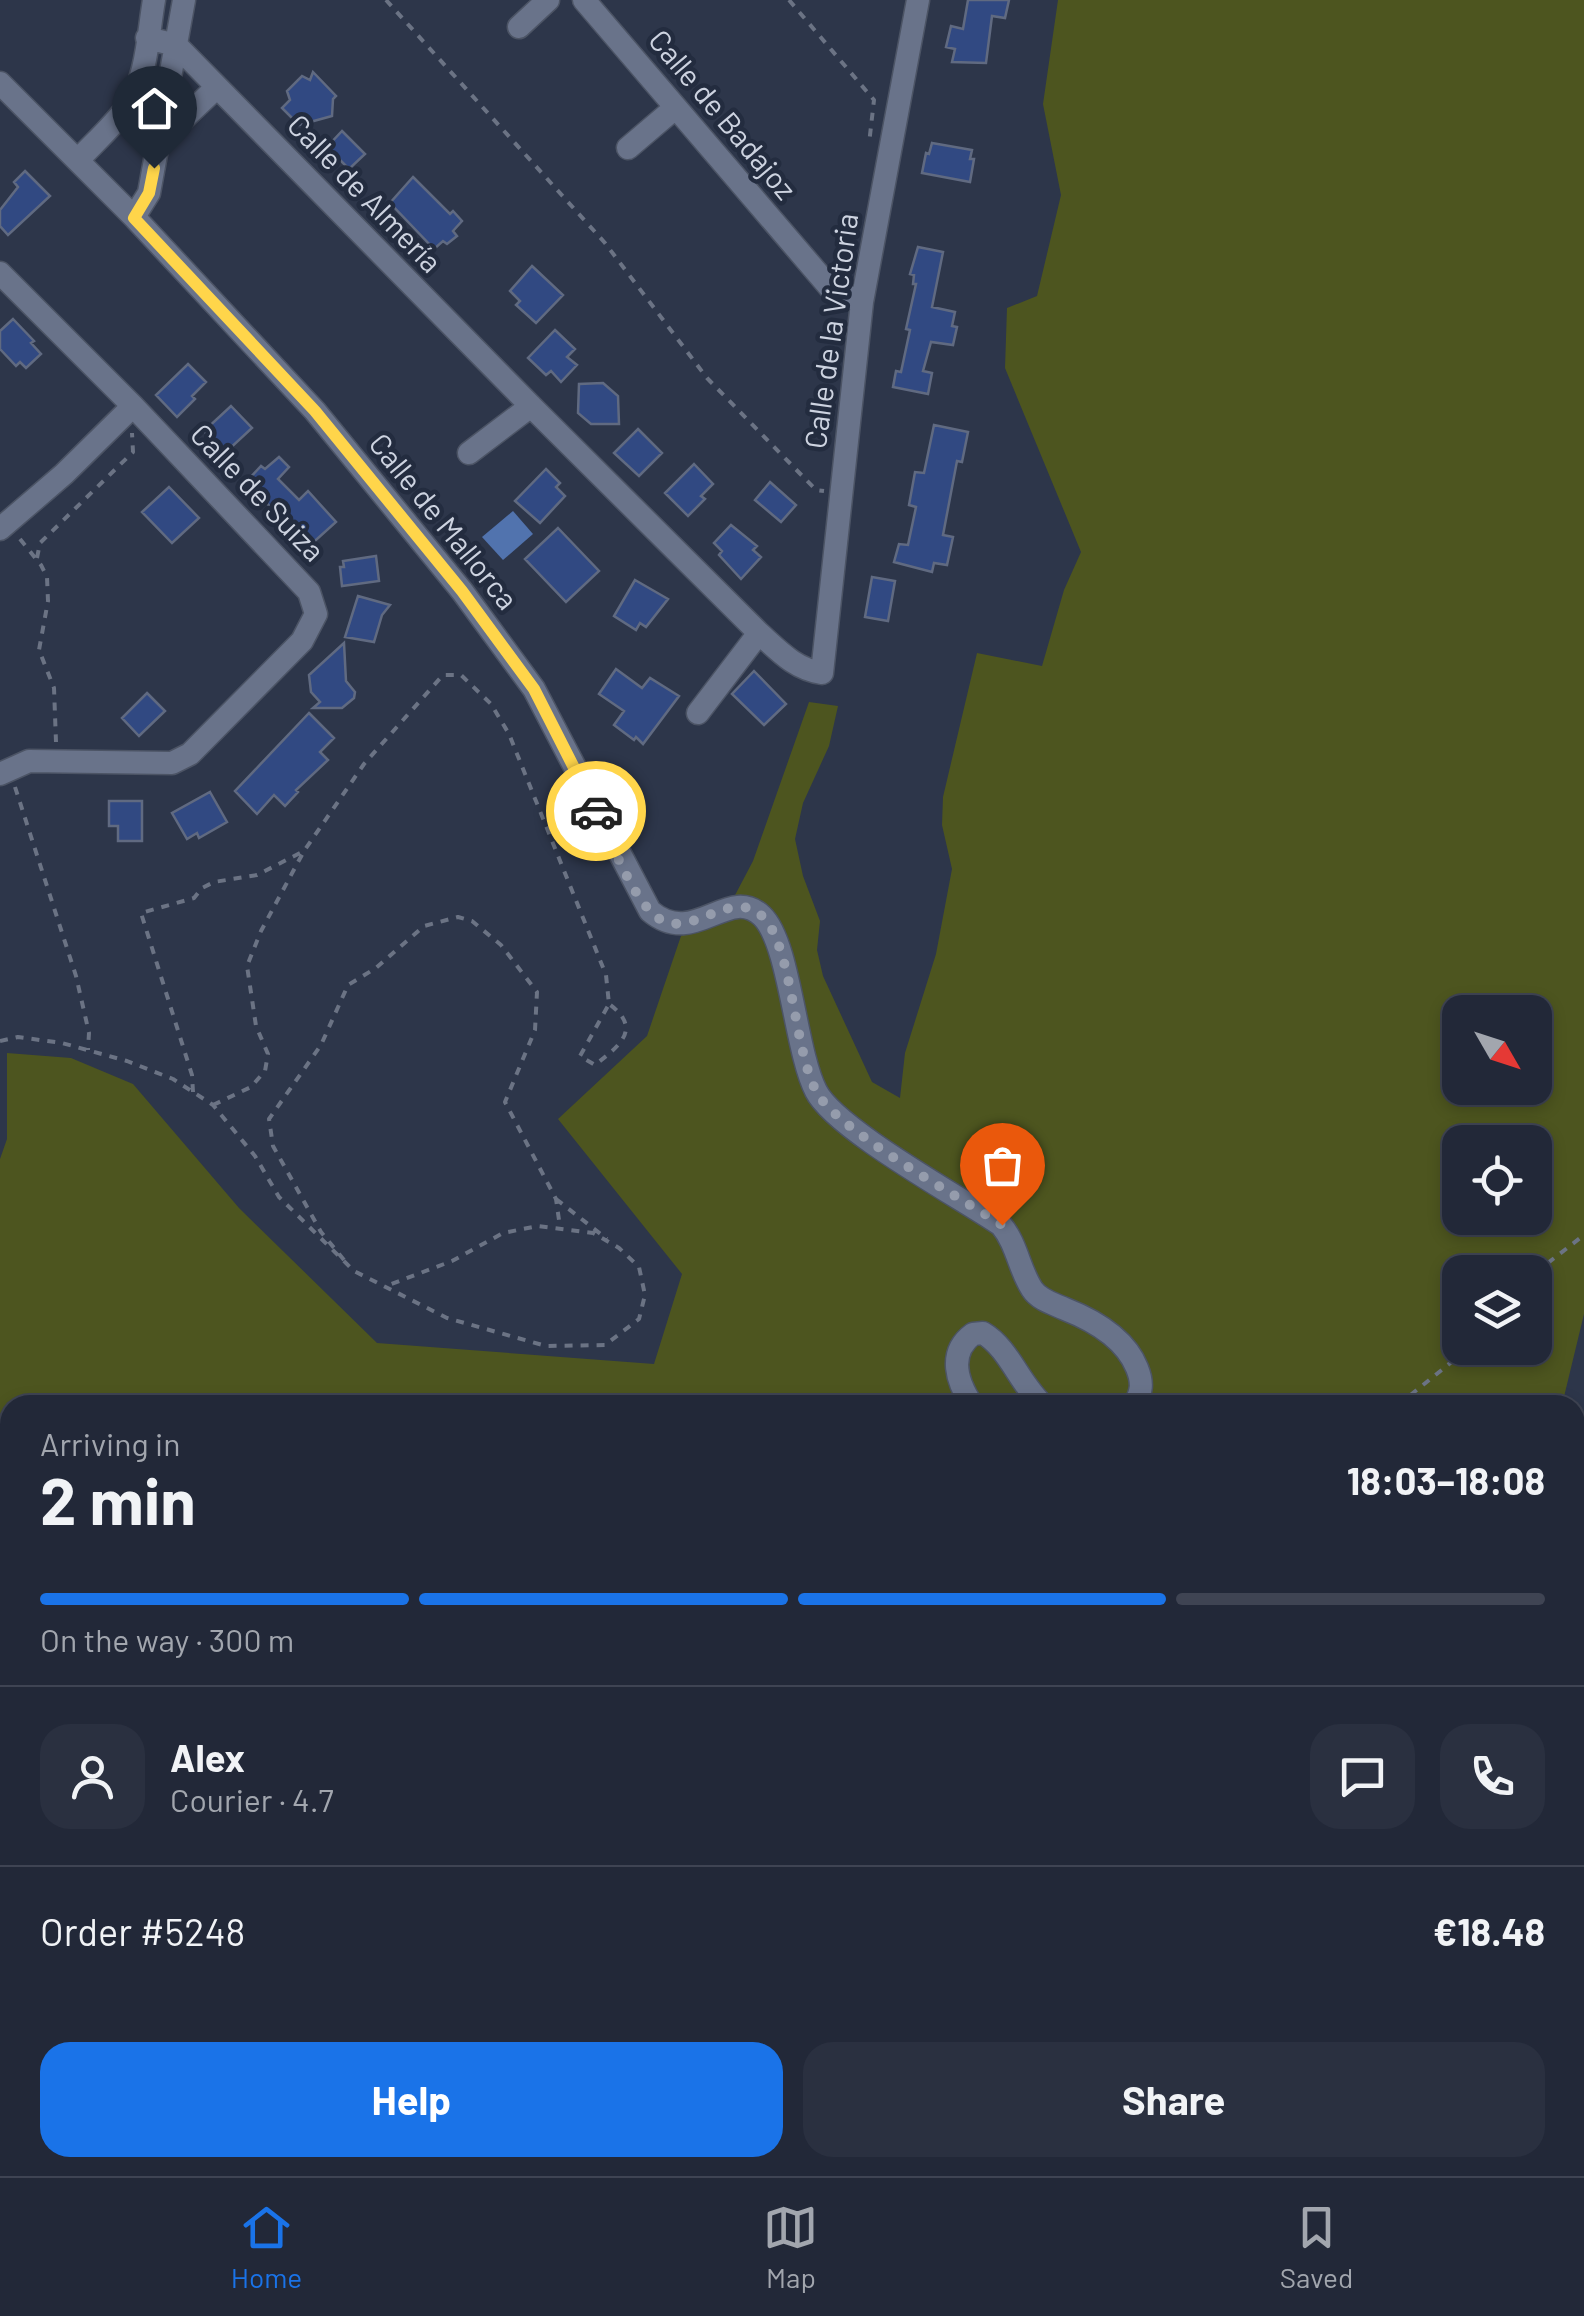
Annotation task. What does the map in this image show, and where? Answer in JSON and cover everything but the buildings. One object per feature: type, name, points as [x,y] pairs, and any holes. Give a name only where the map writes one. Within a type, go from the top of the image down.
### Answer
[{"type":"street","points":[[78,160],[126,109],[134,95],[154,0]]},
{"type":"street","points":[[134,218],[149,193],[184,0]]},
{"type":"street","points":[[520,27],[548,0]]},
{"type":"street","name":"Calle de Badajoz","points":[[584,0],[832,290],[862,302]]},
{"type":"street","name":"Calle de la Victoria","points":[[822,673],[862,302],[918,0]]},
{"type":"street","points":[[147,38],[176,45]]},
{"type":"street","name":"Calle de Almería","points":[[176,45],[530,406],[759,632],[797,665],[822,673]]},
{"type":"street","name":"Calle de Mallorca","points":[[0,83],[134,218],[315,411],[502,644],[534,689],[650,911],[662,921],[684,925],[730,908],[746,906],[759,912],[776,936],[808,1069],[822,1101],[864,1136],[1002,1225],[1032,1290],[1049,1303],[1105,1330],[1125,1349],[1142,1384],[1140,1395]]},
{"type":"street","points":[[160,142],[218,87]]},
{"type":"street","points":[[628,148],[675,108]]},
{"type":"street","name":"Calle de Suiza","points":[[0,274],[133,406],[309,592],[316,614],[302,641],[190,754],[172,763],[30,761],[4,771]]},
{"type":"street","points":[[7,530],[133,406]]},
{"type":"street","points":[[469,453],[530,406]]},
{"type":"street","points":[[698,713],[759,632]]},
{"type":"street","points":[[966,1395],[957,1372],[959,1348],[973,1334],[983,1334],[997,1345],[1033,1395]]},
{"type":"path","points":[[386,0],[606,242],[707,378],[816,490],[829,492]]},
{"type":"path","points":[[789,0],[874,100],[868,158]]},
{"type":"path","points":[[36,558],[40,543],[134,452],[132,433]]},
{"type":"path","points":[[7,530],[36,558],[47,577],[48,601],[39,650],[54,688],[57,762]]},
{"type":"path","points":[[213,1105],[251,1087],[266,1071],[268,1054],[256,1026],[247,966],[261,931],[304,851],[386,736],[443,675],[461,675],[491,704],[509,734],[606,975],[609,1004],[580,1056],[595,1065],[622,1042],[626,1023],[622,1014],[609,1004]]},
{"type":"path","points":[[4,771],[76,976],[90,1033],[88,1050]]},
{"type":"path","points":[[193,1092],[192,1075],[141,913],[194,898],[214,882],[257,875],[304,851]]},
{"type":"path","points":[[354,1271],[322,1232],[273,1146],[268,1119],[321,1045],[348,985],[376,968],[424,926],[458,917],[472,920],[500,944],[537,992],[535,1030],[505,1102],[556,1199],[561,1229]]},
{"type":"path","points":[[0,1041],[18,1036],[88,1050],[173,1079],[213,1105],[255,1156],[279,1197],[354,1271],[448,1318],[546,1346],[604,1345],[639,1319],[646,1295],[639,1267],[556,1199]]},
{"type":"path","points":[[386,1286],[452,1260],[503,1233],[538,1226],[593,1233],[620,1248]]},
{"type":"path","points":[[1552,1260],[1584,1235]]},
{"type":"path","points":[[1410,1395],[1448,1365]]},
{"type":"green space","points":[[1058,0],[1584,0],[1584,1314],[1564,1395],[0,1395],[0,1159],[7,1139],[7,1053],[71,1058],[133,1084],[239,1208],[377,1343],[654,1364],[682,1274],[558,1119],[647,1036],[681,936],[723,918],[753,861],[809,702],[838,706],[829,746],[803,803],[795,839],[803,876],[820,921],[817,950],[823,976],[872,1082],[900,1098],[905,1053],[936,954],[952,869],[942,825],[943,797],[977,653],[1042,666],[1064,590],[1081,552],[1005,368],[1007,308],[1037,296],[1061,195],[1043,104]]},
{"type":"water","points":[[513,511],[533,534],[503,560],[482,537]]},
{"type":"way so far","points":[[596,811],[642,899],[662,921],[684,925],[746,906],[759,912],[776,936],[808,1069],[822,1101],[864,1136],[1002,1225]]},
{"type":"route","points":[[154,168],[149,193],[134,218],[315,411],[462,591],[534,689],[596,811]]}]
